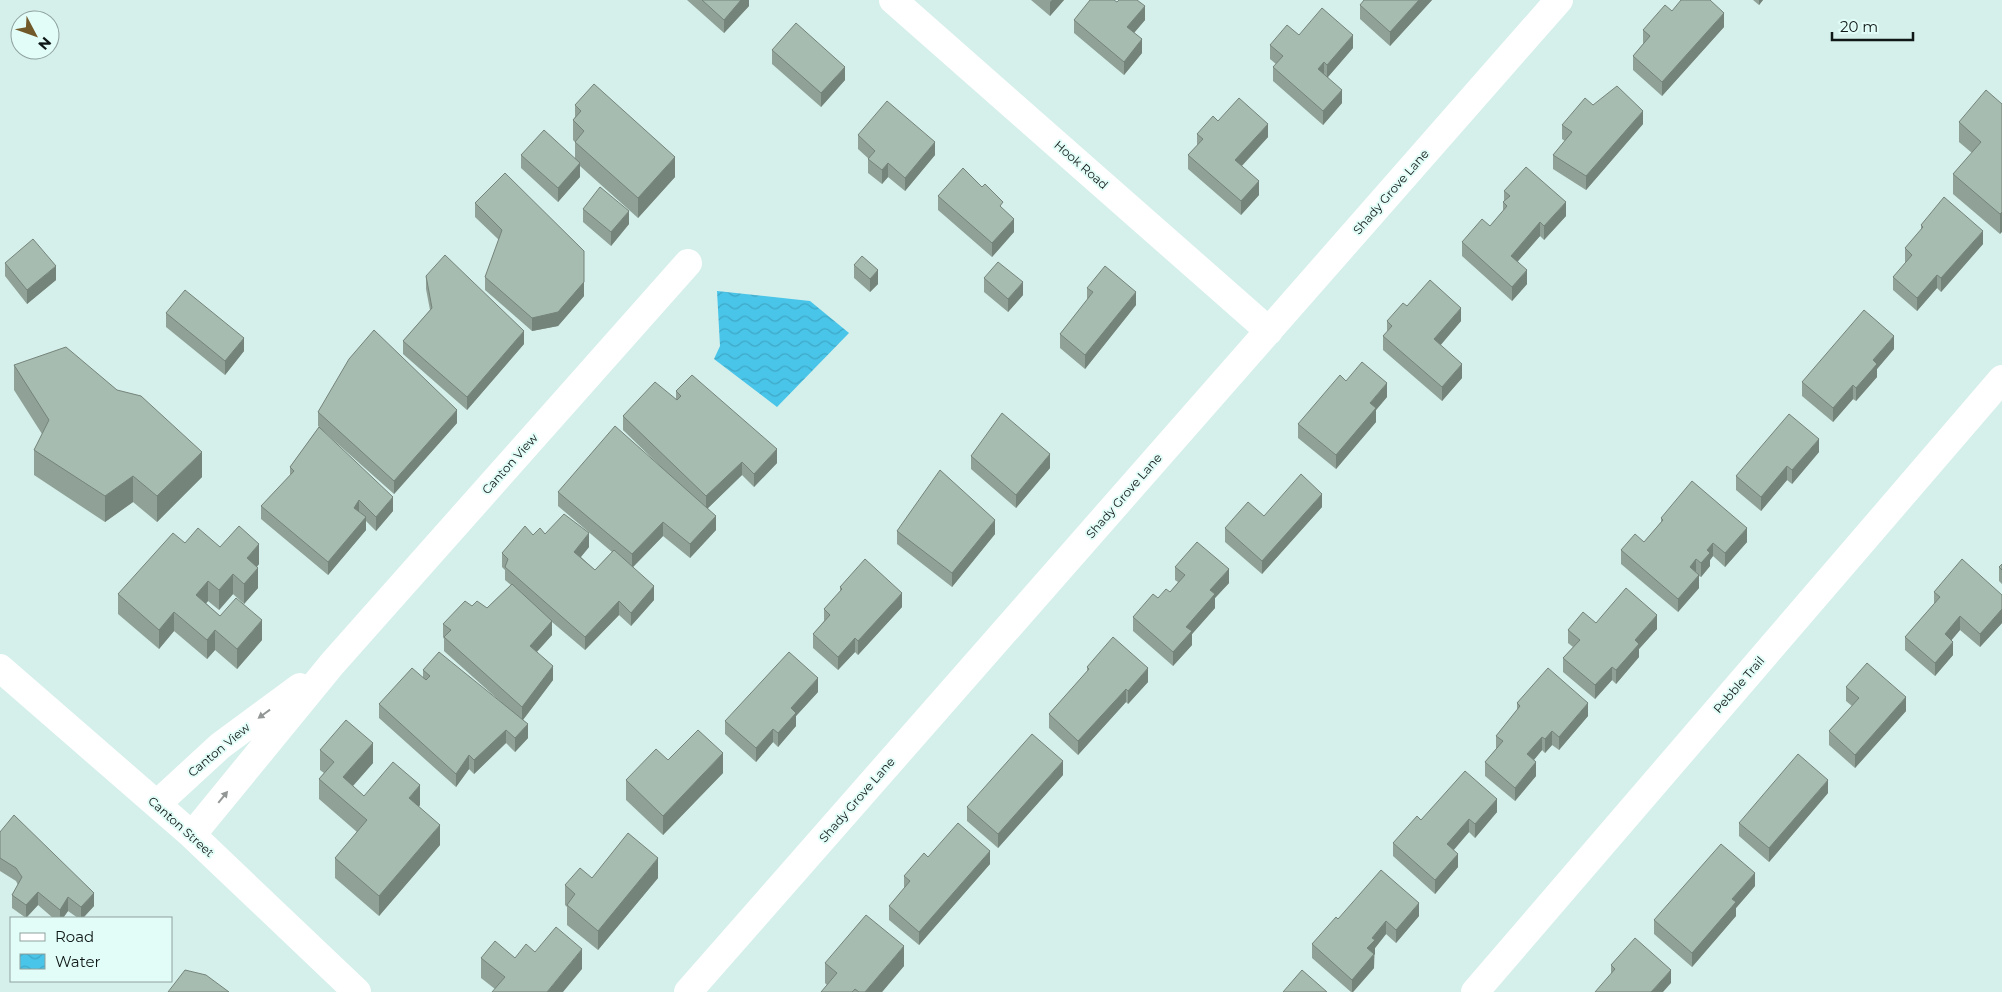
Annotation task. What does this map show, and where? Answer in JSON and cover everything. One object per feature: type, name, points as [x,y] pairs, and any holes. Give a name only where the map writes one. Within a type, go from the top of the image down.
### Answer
[{"type":"street","name":"Hook Road","points":[[893,0],[1269,331]]},
{"type":"street","name":"Shady Grove Lane","points":[[688,992],[1559,0]]},
{"type":"street","name":"Canton View","points":[[192,835],[332,664],[688,263]]},
{"type":"street","name":"Pebble Trail","points":[[1476,992],[2002,378]]},
{"type":"street","name":"Canton View","points":[[157,804],[215,751],[332,664]]},
{"type":"street","name":"Canton Street","points":[[0,668],[192,835],[357,992]]},
{"type":"street","points":[[215,751],[242,774]]},
{"type":"water","points":[[717,291],[810,301],[849,333],[777,407],[714,359],[720,346]]},
{"type":"building","points":[[702,0],[741,0],[724,20]]},
{"type":"building","points":[[1090,0],[1114,0],[1117,2],[1119,0],[1137,0],[1145,6],[1127,27],[1142,39],[1124,62],[1074,20]]},
{"type":"building","points":[[1364,0],[1419,0],[1390,32],[1360,5]]},
{"type":"building","points":[[1681,0],[1710,0],[1724,13],[1662,82],[1633,56],[1650,36],[1643,30],[1665,5],[1672,11]]},
{"type":"building","points":[[1322,8],[1353,35],[1327,65],[1324,62],[1318,69],[1342,90],[1323,111],[1273,67],[1283,56],[1270,45],[1287,25],[1299,35]]},
{"type":"building","points":[[796,23],[845,67],[821,93],[772,50]]},
{"type":"building","points":[[594,84],[675,157],[638,198],[575,142],[584,131],[573,120],[581,111],[575,105]]},
{"type":"building","points":[[1617,86],[1643,111],[1586,176],[1553,155],[1572,132],[1562,125],[1585,98],[1593,105]]},
{"type":"building","points":[[1986,90],[2002,104],[2002,212],[2000,214],[1953,174],[1981,142],[1959,122]]},
{"type":"building","points":[[1239,98],[1268,124],[1235,160],[1259,181],[1241,201],[1188,155],[1203,139],[1197,134],[1213,116],[1218,121]]},
{"type":"building","points":[[887,101],[935,142],[905,178],[888,163],[882,170],[868,159],[875,151],[858,135]]},
{"type":"building","points":[[544,130],[580,163],[558,188],[521,155]]},
{"type":"building","points":[[1526,167],[1566,202],[1544,226],[1540,222],[1511,256],[1527,270],[1512,287],[1462,242],[1482,219],[1490,226],[1507,206],[1503,202],[1510,196],[1504,191]]},
{"type":"building","points":[[963,168],[982,187],[985,184],[1003,202],[1000,206],[1014,219],[992,243],[938,196]]},
{"type":"building","points":[[505,173],[584,251],[584,282],[558,312],[532,318],[485,277],[502,230],[475,203]]},
{"type":"building","points":[[600,187],[629,211],[611,232],[583,209]]},
{"type":"building","points":[[1944,197],[1983,231],[1941,278],[1937,275],[1917,298],[1893,277],[1912,255],[1905,248],[1923,227],[1921,225]]},
{"type":"building","points":[[33,239],[56,266],[27,290],[5,263]]},
{"type":"building","points":[[445,255],[524,331],[467,397],[403,341],[432,308],[426,276]]},
{"type":"building","points":[[862,256],[878,270],[870,279],[854,265]]},
{"type":"building","points":[[998,262],[1023,282],[1008,299],[984,278]]},
{"type":"building","points":[[1105,266],[1136,292],[1085,355],[1060,334],[1093,292],[1087,288]]},
{"type":"building","points":[[1430,280],[1461,308],[1434,339],[1462,364],[1442,387],[1383,336],[1392,326],[1387,321],[1403,303],[1407,306]]},
{"type":"building","points":[[185,290],[244,338],[225,361],[166,313]]},
{"type":"building","points":[[1864,310],[1894,336],[1873,360],[1877,364],[1856,388],[1853,385],[1833,408],[1802,382]]},
{"type":"building","points":[[374,330],[457,410],[394,481],[318,412],[349,359]]},
{"type":"building","points":[[66,347],[117,390],[141,396],[202,452],[157,496],[133,476],[105,496],[34,450],[49,420],[14,365]]},
{"type":"building","points":[[1362,362],[1387,383],[1370,403],[1376,408],[1336,455],[1298,424],[1340,375],[1346,381]]},
{"type":"building","points":[[692,375],[777,449],[754,474],[742,462],[706,496],[623,416],[655,382],[677,400],[681,396],[676,391]]},
{"type":"building","points":[[1002,413],[1050,454],[1016,495],[971,456]]},
{"type":"building","points":[[1789,414],[1819,439],[1792,470],[1787,466],[1761,497],[1736,476]]},
{"type":"building","points":[[615,426],[716,516],[690,544],[663,522],[632,554],[558,492]]},
{"type":"building","points":[[319,427],[393,497],[376,517],[359,500],[354,508],[366,517],[328,562],[261,506],[294,471],[290,467]]},
{"type":"building","points":[[940,470],[995,520],[952,573],[897,531]]},
{"type":"building","points":[[1301,474],[1322,494],[1262,561],[1225,528],[1248,502],[1264,516]]},
{"type":"building","points":[[1692,481],[1747,528],[1725,553],[1713,543],[1707,550],[1710,553],[1701,563],[1696,559],[1690,567],[1699,575],[1678,599],[1621,550],[1635,534],[1644,542]]},
{"type":"building","points":[[564,514],[589,533],[574,552],[595,570],[614,550],[654,586],[631,613],[619,601],[585,637],[505,567],[508,559],[502,553],[525,526],[533,535],[540,528],[545,534]]},
{"type":"building","points":[[239,526],[259,544],[247,558],[258,568],[244,584],[233,574],[219,590],[208,581],[196,595],[220,616],[236,598],[262,620],[237,649],[215,630],[207,640],[174,612],[159,630],[118,594],[173,533],[185,543],[198,528],[220,547]]},
{"type":"building","points":[[1197,542],[1229,569],[1210,590],[1215,594],[1186,627],[1192,631],[1173,652],[1133,617],[1153,594],[1158,598],[1166,589],[1170,592],[1185,575],[1175,567]]},
{"type":"building","points":[[865,559],[902,593],[858,641],[855,638],[838,657],[813,634],[830,615],[824,609],[842,589],[840,587]]},
{"type":"building","points":[[1962,559],[2002,595],[2002,609],[1980,634],[1960,616],[1945,634],[1953,642],[1935,663],[1905,637],[1940,597],[1934,592]]},
{"type":"building","points":[[512,584],[552,621],[530,646],[553,666],[522,707],[444,637],[451,630],[443,624],[465,601],[472,606],[477,601],[487,608]]},
{"type":"building","points":[[1626,588],[1657,615],[1635,640],[1639,644],[1616,670],[1612,667],[1595,685],[1563,658],[1580,640],[1568,630],[1583,612],[1596,623]]},
{"type":"building","points":[[1113,637],[1148,668],[1078,741],[1049,714],[1089,669],[1087,667]]},
{"type":"building","points":[[439,652],[528,724],[515,738],[506,730],[474,760],[469,755],[456,774],[379,704],[412,668],[426,680],[430,676],[423,670]]},
{"type":"building","points":[[789,652],[818,678],[791,708],[796,713],[778,733],[773,729],[756,748],[725,721]]},
{"type":"building","points":[[1867,663],[1906,697],[1855,755],[1829,731],[1859,698],[1846,687]]},
{"type":"building","points":[[1548,668],[1588,703],[1559,737],[1552,731],[1545,739],[1542,737],[1527,754],[1536,762],[1515,788],[1485,762],[1503,741],[1496,736],[1520,706],[1517,703]]},
{"type":"building","points":[[346,720],[373,743],[343,777],[364,796],[393,762],[420,785],[409,798],[440,825],[379,896],[335,858],[367,820],[319,779],[334,762],[320,750]]},
{"type":"building","points":[[698,730],[723,753],[663,816],[626,780],[656,749],[668,760]]},
{"type":"building","points":[[1032,734],[1063,761],[998,834],[967,807]]},
{"type":"building","points":[[1798,754],[1828,780],[1769,848],[1739,823]]},
{"type":"building","points":[[1465,771],[1497,799],[1475,824],[1469,819],[1447,844],[1458,854],[1435,880],[1393,843],[1417,816],[1421,820]]},
{"type":"building","points":[[14,815],[94,893],[81,907],[68,897],[60,910],[38,892],[26,905],[12,895],[22,877],[16,868],[0,858],[0,832]]},
{"type":"building","points":[[958,823],[990,851],[919,932],[889,906],[910,881],[904,876],[924,853],[928,857]]},
{"type":"building","points":[[628,833],[658,858],[598,931],[567,905],[575,894],[565,885],[580,868],[592,878]]},
{"type":"building","points":[[1721,844],[1755,873],[1732,899],[1736,902],[1692,953],[1654,920]]},
{"type":"building","points":[[1381,870],[1419,903],[1396,930],[1386,921],[1372,938],[1375,940],[1367,948],[1374,954],[1352,980],[1312,944],[1336,917],[1338,919]]},
{"type":"building","points":[[866,915],[904,946],[865,992],[859,992],[855,989],[852,992],[821,992],[837,973],[825,963]]},
{"type":"building","points":[[556,927],[582,949],[547,992],[492,992],[505,977],[481,958],[495,941],[515,958],[526,944],[535,952]]},
{"type":"building","points":[[1635,938],[1671,970],[1651,992],[1595,992],[1615,969],[1611,965]]},
{"type":"building","points":[[185,970],[206,975],[229,992],[168,992]]},
{"type":"building","points":[[1302,970],[1327,992],[1283,992]]}]
